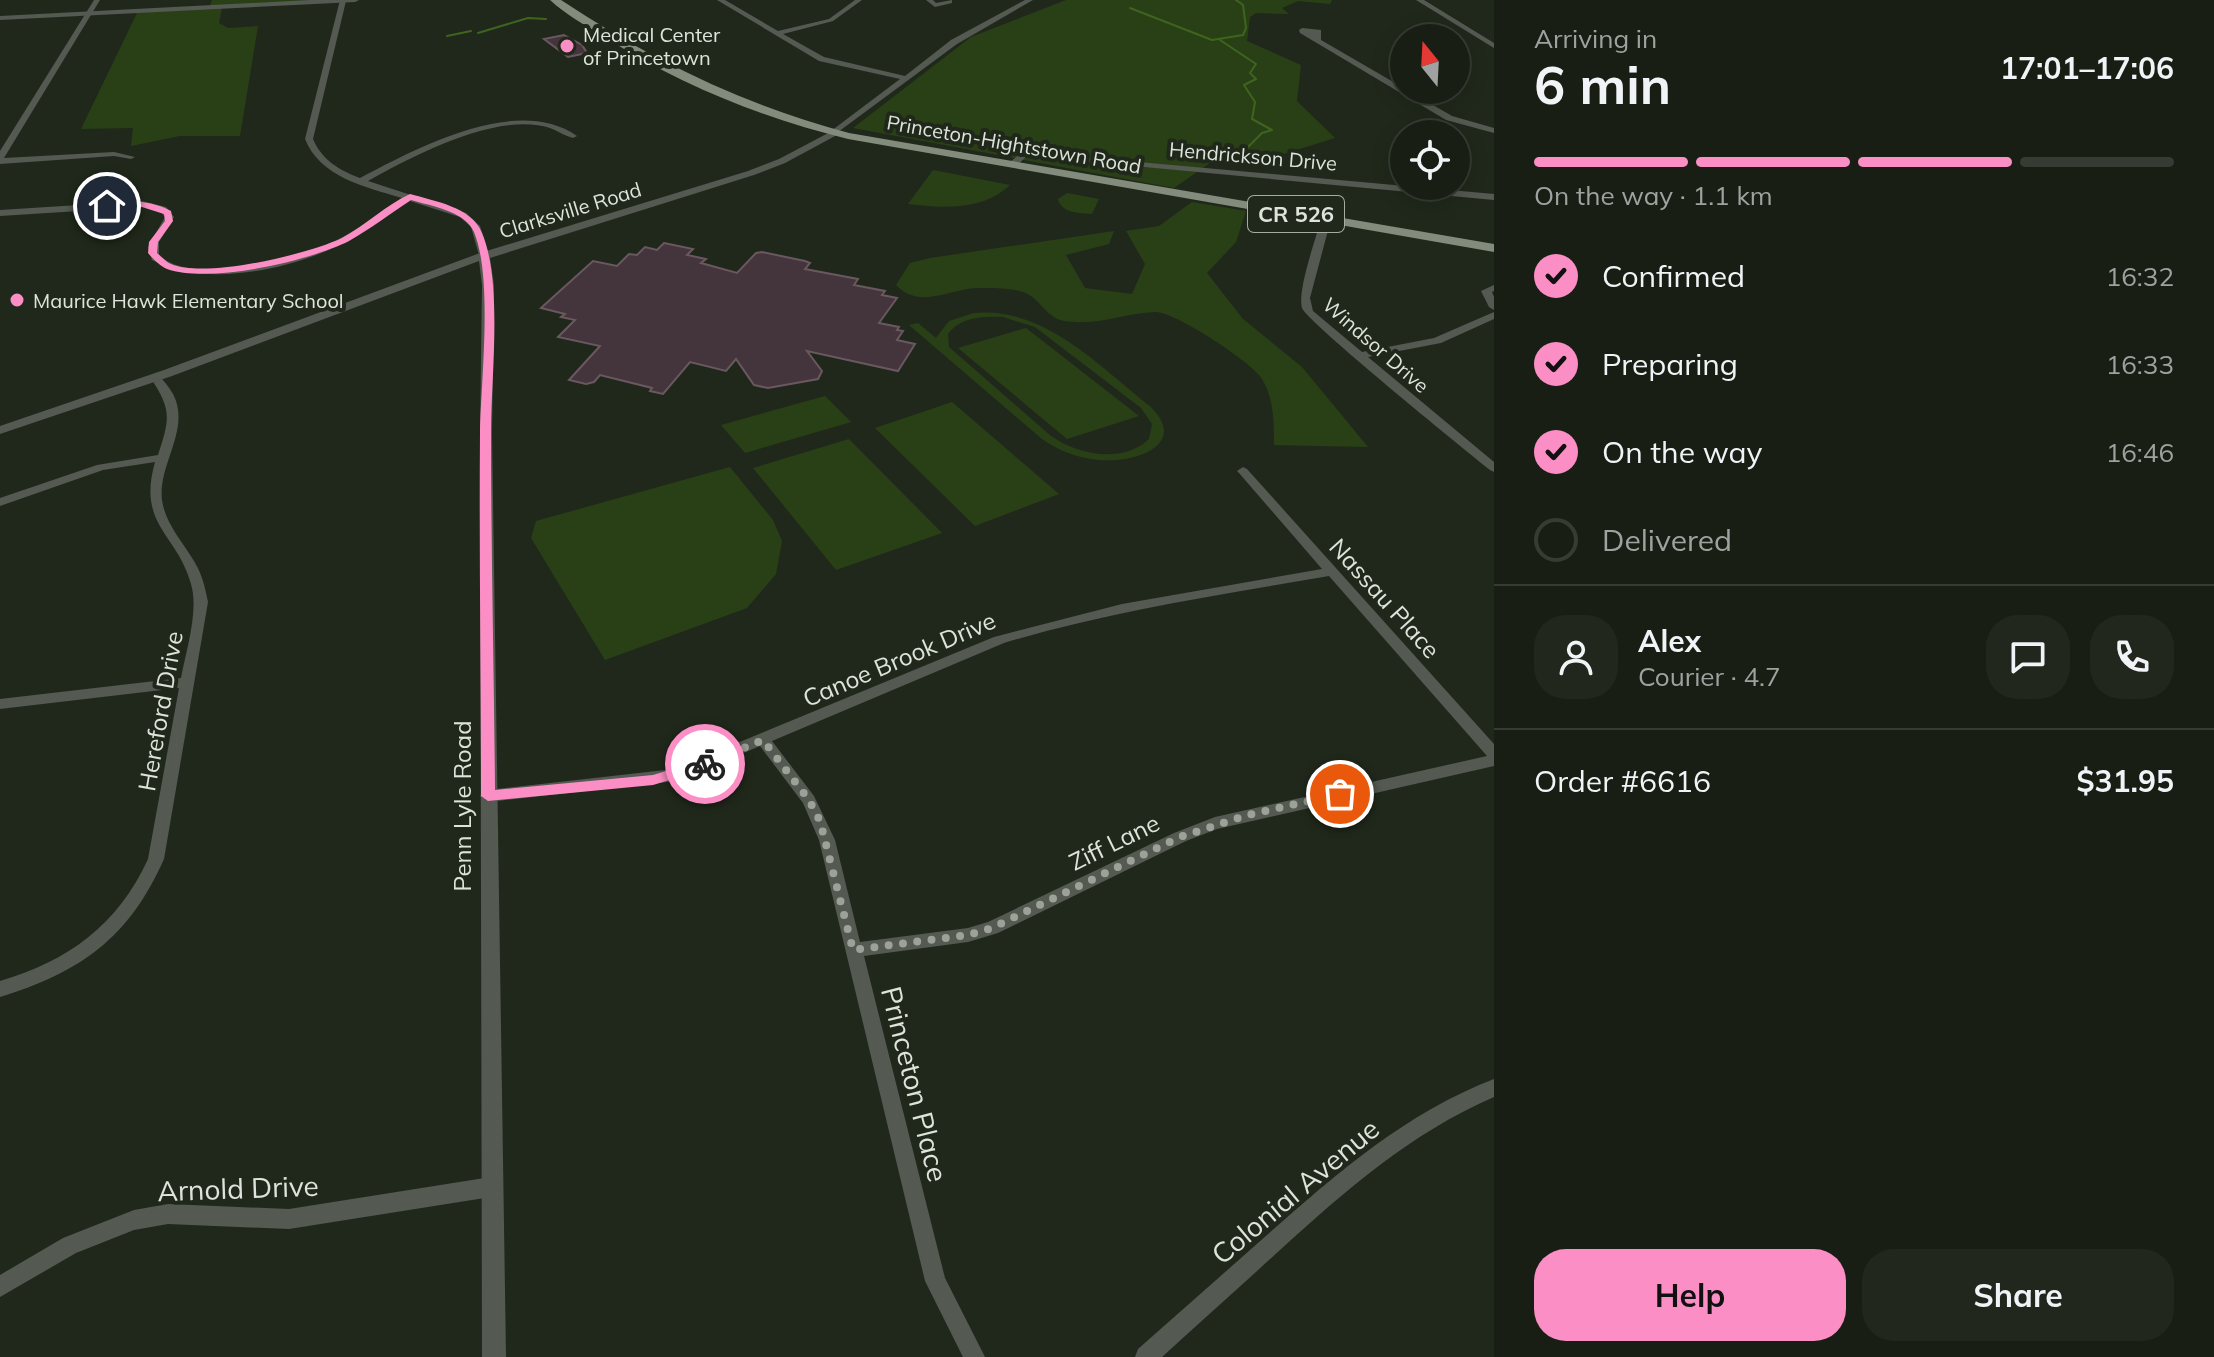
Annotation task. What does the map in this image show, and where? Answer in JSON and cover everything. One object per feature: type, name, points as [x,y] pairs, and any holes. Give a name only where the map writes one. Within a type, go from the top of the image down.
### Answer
[{"type":"main road","name":"Princeton-Hightstown Road","points":[[555,0],[650,60],[705,89],[774,116],[834,133],[1494,248]]},
{"type":"street","points":[[0,160],[97,0]]},
{"type":"street","points":[[0,18],[355,0]]},
{"type":"street","points":[[720,0],[830,62],[904,78]]},
{"type":"street","points":[[777,33],[831,20],[859,0]]},
{"type":"street","points":[[929,0],[939,5],[949,3],[949,0]]},
{"type":"street","name":"Clarksville Road","points":[[0,430],[155,377],[484,255],[760,170],[834,133],[954,42],[1030,0]]},
{"type":"street","points":[[1419,0],[1494,46]]},
{"type":"street","points":[[343,1],[310,145],[324,165],[362,181],[454,211],[470,220],[478,233],[484,255]]},
{"type":"street","points":[[1317,40],[1449,118],[1494,131]]},
{"type":"street","points":[[362,181],[434,145],[479,130],[534,124],[556,127],[573,136]]},
{"type":"street","points":[[0,160],[114,154],[131,157]]},
{"type":"street","name":"Hendrickson Drive","points":[[1013,164],[1024,155],[1038,155],[1494,197]]},
{"type":"street","points":[[0,213],[134,205],[157,207],[170,217],[152,248],[155,258],[177,269],[220,270],[268,264],[314,253],[346,239],[410,197]]},
{"type":"street","name":"Windsor Drive","points":[[1326,219],[1305,305],[1314,319],[1494,468]]},
{"type":"street","name":"Penn Lyle Road","points":[[484,255],[488,285],[488,796],[494,1357]]},
{"type":"street","points":[[1494,288],[1486,291],[1494,307]]},
{"type":"street","points":[[1358,356],[1437,341],[1462,333],[1494,315]]},
{"type":"street","name":"Hereford Drive","points":[[0,989],[29,980],[81,953],[104,935],[139,897],[156,859],[201,602],[195,571],[159,514],[155,485],[173,407],[155,377]]},
{"type":"street","points":[[0,502],[101,467],[162,458]]},
{"type":"street","name":"Nassau Place","points":[[1243,471],[1494,757]]},
{"type":"street","name":"Canoe Brook Drive","points":[[488,796],[653,780],[696,768],[999,640],[1040,627],[1096,613],[1332,571]]},
{"type":"street","points":[[0,704],[187,682]]},
{"type":"street","name":"Princeton Place","points":[[763,740],[809,800],[820,821],[935,1281],[974,1357]]},
{"type":"street","name":"Ziff Lane","points":[[853,950],[968,935],[992,928],[1215,823],[1494,757]]},
{"type":"street","name":"Colonial Avenue","points":[[1146,1357],[1341,1180],[1435,1116],[1494,1088]]},
{"type":"street","name":"Arnold Drive","points":[[0,1287],[70,1245],[134,1220],[168,1214],[289,1219],[491,1187]]},
{"type":"green space","points":[[212,0],[338,0],[222,8],[219,23],[228,28],[258,26],[240,136],[180,136],[131,146],[133,128],[81,129],[138,11],[209,8]]},
{"type":"green space","points":[[1066,0],[1332,0],[1330,4],[1298,1],[1282,8],[1289,14],[1256,13],[1250,17],[1247,41],[1301,65],[1297,101],[1335,138],[1245,166],[1210,163],[1174,188],[853,128],[971,37]]},
{"type":"green space","points":[[933,170],[1010,185],[987,200],[962,206],[908,204]]},
{"type":"green space","points":[[1067,193],[1099,199],[1092,214],[1063,207],[1058,199]]},
{"type":"green space","points":[[1192,202],[1246,211],[1236,242],[1207,273],[1243,319],[1302,367],[1368,447],[1274,445],[1270,399],[1259,375],[1209,337],[1164,314],[1143,313],[1089,322],[1064,321],[1050,314],[1031,296],[1019,291],[977,288],[925,297],[905,292],[896,285],[910,263],[930,258],[1114,231],[1109,244],[1066,255],[1085,288],[1132,294],[1145,264],[1126,231],[1159,226]]},
{"type":"green space","points":[[974,313],[1000,313],[1024,319],[1070,342],[1151,407],[1161,421],[1164,433],[1160,442],[1140,455],[1112,460],[1076,456],[1048,443],[909,325],[918,323],[936,338],[949,321]],"holes":[[[1003,317],[1035,327],[1141,408],[1152,424],[1149,439],[1127,452],[1114,454],[1087,452],[1062,443],[949,347],[948,334],[959,324],[972,319]]]},
{"type":"green space","points":[[1026,328],[1139,416],[1067,439],[958,348]]},
{"type":"green space","points":[[825,396],[851,422],[745,453],[721,425]]},
{"type":"green space","points":[[952,402],[1059,494],[975,526],[875,428]]},
{"type":"green space","points":[[849,439],[942,533],[836,570],[753,468]]},
{"type":"green space","points":[[730,467],[773,520],[782,541],[776,574],[747,608],[605,660],[531,538],[536,521]]},
{"type":"building","name":"Medical Center of Princetown","points":[[564,35],[582,45],[587,53],[568,57],[544,39]]},
{"type":"building","points":[[664,243],[693,249],[687,255],[706,259],[701,263],[737,273],[756,253],[762,252],[810,263],[805,269],[858,279],[854,285],[885,291],[882,295],[897,298],[879,323],[899,327],[897,330],[903,331],[897,340],[915,344],[898,371],[807,351],[822,371],[818,379],[768,388],[754,385],[736,359],[726,371],[690,362],[663,394],[650,391],[652,388],[600,375],[594,382],[586,384],[569,380],[600,346],[558,337],[575,320],[541,308],[593,261],[617,266],[629,254],[637,255],[645,247],[657,250]]},
{"type":"waterway","points":[[1130,8],[1212,40],[1243,35],[1246,28],[1243,5],[1236,0]]},
{"type":"waterway","points":[[478,33],[528,18],[546,19]]},
{"type":"waterway","points":[[447,36],[471,31]]},
{"type":"waterway","points":[[1220,40],[1256,64],[1250,73],[1256,79],[1244,85],[1255,102],[1252,119],[1272,130],[1262,133],[1248,147],[1248,161]]},
{"type":"way so far","points":[[705,764],[763,740],[809,800],[820,821],[853,950],[968,935],[992,928],[1215,823],[1340,794]]},
{"type":"place","name":"Medical Center of Princetown","points":[[567,46]]},
{"type":"place","name":"Maurice Hawk Elementary School","points":[[17,300]]},
{"type":"route","points":[[107,206],[142,204],[163,209],[170,217],[169,221],[154,242],[152,253],[168,266],[188,270],[259,266],[314,253],[346,239],[410,197],[454,211],[470,220],[478,233],[488,285],[488,796],[653,780],[705,764]]}]
